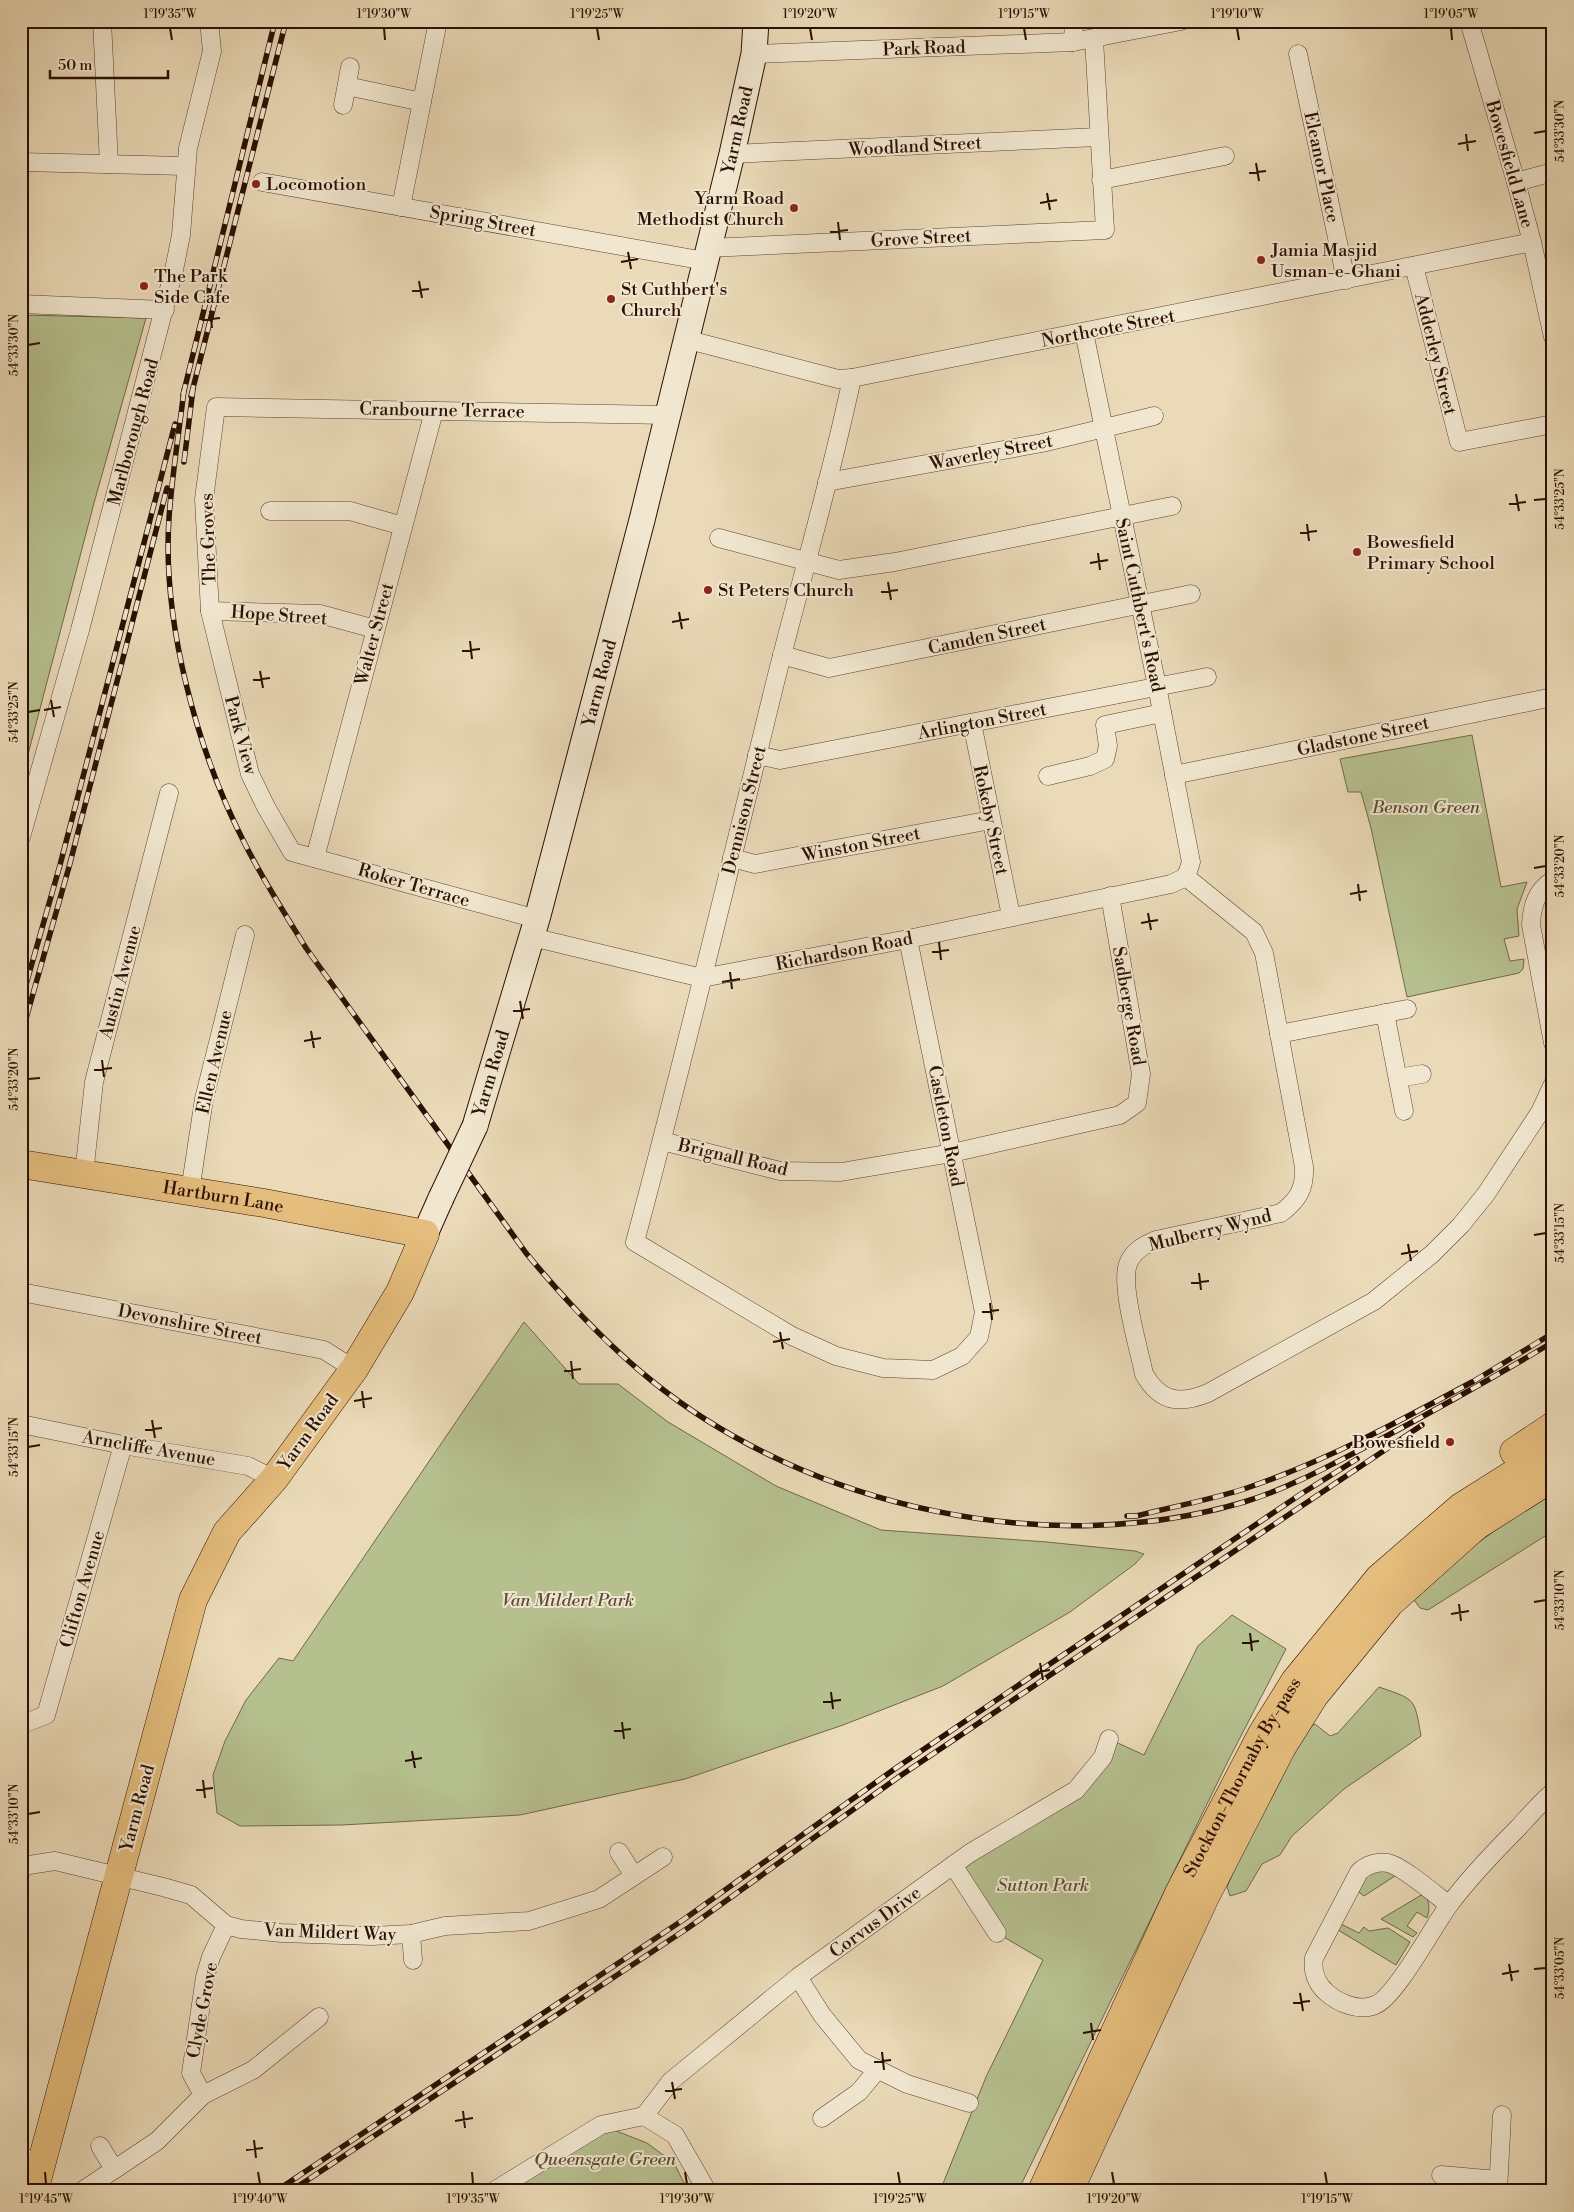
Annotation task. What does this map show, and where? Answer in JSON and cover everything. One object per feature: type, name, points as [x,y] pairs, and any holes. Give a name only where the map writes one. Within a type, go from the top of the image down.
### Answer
[{"type":"main road","name":"Hartburn Lane","points":[[21,1164],[190,1191],[425,1234]]},
{"type":"main road","name":"Yarm Road","points":[[34,2191],[28,2166],[78,2030],[193,1600],[227,1532],[274,1479],[354,1369],[400,1292],[425,1234]]},
{"type":"main road","points":[[1379,1578],[1403,1540],[1464,1487],[1553,1426]]},
{"type":"main road","name":"Stockton-Thornaby By-pass","points":[[1042,2191],[1179,1893],[1262,1734],[1295,1681],[1379,1578],[1461,1507],[1553,1449]]},
{"type":"main road","name":"Stockton-Thornaby By-pass","points":[[1069,2191],[1204,1899],[1282,1747],[1314,1696],[1390,1603],[1476,1526],[1553,1476]]},
{"type":"street","points":[[102,21],[109,164]]},
{"type":"street","name":"Marlborough Road","points":[[21,837],[80,630],[165,310],[181,235],[185,166],[212,51],[209,21]]},
{"type":"street","points":[[402,207],[438,21]]},
{"type":"street","name":"Yarm Road","points":[[425,1234],[475,1126],[534,928],[668,416],[685,339],[732,154],[754,54],[756,21]]},
{"type":"street","points":[[1073,42],[1074,21]]},
{"type":"street","name":"Park Road","points":[[754,54],[1073,42],[1181,21]]},
{"type":"street","name":"Bowesfield Lane","points":[[1469,21],[1532,242],[1553,337]]},
{"type":"street","points":[[1094,39],[1101,180],[1225,156]]},
{"type":"street","name":"Eleanor Place","points":[[1298,54],[1346,280]]},
{"type":"street","points":[[343,105],[350,66]]},
{"type":"street","points":[[347,86],[422,102]]},
{"type":"street","name":"Woodland Street","points":[[732,154],[1098,137]]},
{"type":"street","points":[[21,162],[185,166]]},
{"type":"street","points":[[1516,182],[1553,172]]},
{"type":"street","name":"Grove Street","points":[[707,254],[1105,230],[1101,180]]},
{"type":"street","name":"Spring Street","points":[[262,182],[402,207],[707,254]]},
{"type":"street","name":"Northcote Street","points":[[685,339],[838,379],[852,378],[1532,242]]},
{"type":"street","name":"Adderley Street","points":[[1414,266],[1459,442],[1553,424]]},
{"type":"street","points":[[21,304],[165,310]]},
{"type":"street","name":"Saint Cuthbert's Road","points":[[1084,332],[1157,686],[1191,862],[1186,877]]},
{"type":"street","name":"Dennison Street","points":[[852,378],[662,1141],[635,1242],[792,1336],[836,1356],[883,1368],[933,1370],[962,1356],[979,1337],[984,1312]]},
{"type":"street","name":"Cranbourne Terrace","points":[[216,407],[668,416]]},
{"type":"street","name":"The Groves","points":[[210,611],[204,499],[216,407]]},
{"type":"street","name":"Walter Street","points":[[314,858],[434,411]]},
{"type":"street","name":"Waverley Street","points":[[827,482],[1002,450],[1154,416]]},
{"type":"street","points":[[719,538],[839,570],[895,562],[1172,506]]},
{"type":"street","points":[[270,511],[350,512],[403,526]]},
{"type":"street","name":"Camden Street","points":[[782,655],[829,668],[1191,594]]},
{"type":"street","name":"Hope Street","points":[[210,611],[320,614],[375,629]]},
{"type":"street","name":"Park View","points":[[210,611],[250,774],[266,807],[292,852]]},
{"type":"street","name":"Arlington Street","points":[[757,756],[780,760],[1207,677]]},
{"type":"street","name":"Gladstone Street","points":[[1174,775],[1553,697]]},
{"type":"street","points":[[1048,776],[1090,766],[1105,759],[1108,746],[1105,724],[1162,713]]},
{"type":"street","name":"Rokeby Street","points":[[972,723],[1011,916]]},
{"type":"street","name":"Austin Avenue","points":[[84,1174],[94,1082],[170,793]]},
{"type":"street","name":"Winston Street","points":[[732,858],[755,864],[991,820]]},
{"type":"street","name":"Roker Terrace","points":[[292,852],[534,928]]},
{"type":"street","name":"Richardson Road","points":[[534,928],[702,978],[908,939],[1171,884],[1186,877]]},
{"type":"street","name":"Mulberry Wynd","points":[[1186,877],[1254,932],[1264,953],[1304,1167],[1304,1181],[1301,1192],[1293,1204],[1281,1213],[1156,1240],[1143,1246],[1134,1254],[1128,1264],[1125,1278],[1127,1292],[1144,1374],[1151,1386],[1162,1395],[1176,1400],[1191,1400],[1208,1393],[1346,1318],[1374,1301],[1406,1277],[1455,1231],[1486,1194],[1540,1112],[1553,1084]]},
{"type":"street","points":[[1553,880],[1545,885],[1537,895],[1532,907],[1531,925],[1548,985],[1553,1043]]},
{"type":"street","name":"Sadberge Road","points":[[952,1153],[1120,1115],[1137,1103],[1141,1074],[1110,896]]},
{"type":"street","name":"Ellen Avenue","points":[[190,1191],[204,1099],[245,935]]},
{"type":"street","name":"Castleton Road","points":[[908,939],[984,1312]]},
{"type":"street","points":[[1279,1034],[1407,1009]]},
{"type":"street","points":[[1385,1013],[1404,1110]]},
{"type":"street","points":[[1398,1078],[1422,1074]]},
{"type":"street","name":"Brignall Road","points":[[662,1141],[780,1171],[841,1172],[952,1153]]},
{"type":"street","name":"Devonshire Street","points":[[21,1292],[324,1350],[354,1369]]},
{"type":"street","name":"Arncliffe Avenue","points":[[21,1424],[123,1445],[248,1466],[274,1479]]},
{"type":"street","name":"Clifton Avenue","points":[[24,1721],[46,1715],[123,1445]]},
{"type":"street","name":"Corvus Drive","points":[[644,2116],[671,2081],[798,1977],[953,1865],[1076,1790],[1103,1757],[1110,1739]]},
{"type":"street","points":[[1449,1904],[1395,1866],[1379,1863],[1363,1868],[1359,1872],[1314,1958],[1314,1972],[1321,1988],[1332,1997],[1348,2005],[1369,2007],[1377,2005],[1392,1991],[1449,1904],[1553,1792]]},
{"type":"street","points":[[620,1852],[634,1876]]},
{"type":"street","name":"Van Mildert Way","points":[[21,1869],[29,1865],[55,1861],[190,1895],[226,1925],[241,1929],[281,1933],[372,1936],[410,1934],[445,1926],[529,1921],[598,1899],[663,1857]]},
{"type":"street","points":[[953,1865],[997,1933]]},
{"type":"street","name":"Clyde Grove","points":[[203,2095],[191,2073],[205,1977],[211,1958],[226,1925]]},
{"type":"street","points":[[410,1934],[413,1960]]},
{"type":"street","points":[[798,1977],[822,2015],[859,2060],[907,2084],[970,2103]]},
{"type":"street","points":[[82,2191],[157,2141],[203,2095],[253,2070],[319,2017]]},
{"type":"street","points":[[822,2118],[859,2092],[878,2069]]},
{"type":"street","points":[[494,2191],[602,2125],[644,2116],[675,2136],[707,2191]]},
{"type":"street","points":[[1441,2175],[1498,2186],[1502,2116]]},
{"type":"street","points":[[100,2146],[114,2168]]},
{"type":"green space","points":[[21,315],[146,318],[94,503],[21,781]]},
{"type":"green space","name":"Benson Green","points":[[1472,735],[1501,887],[1527,882],[1517,909],[1519,936],[1504,939],[1510,961],[1524,959],[1523,969],[1519,973],[1407,997],[1371,828],[1361,792],[1348,792],[1340,759]]},
{"type":"green space","name":"Van Mildert Park","points":[[524,1322],[579,1384],[618,1384],[668,1422],[776,1486],[881,1530],[1047,1542],[1135,1551],[1144,1554],[1135,1564],[1070,1612],[943,1686],[843,1725],[685,1779],[520,1815],[342,1825],[240,1826],[217,1813],[213,1775],[225,1741],[246,1700],[279,1658],[293,1661]]},
{"type":"green space","points":[[1553,1492],[1553,1531],[1428,1610],[1420,1608],[1414,1600],[1439,1572],[1532,1503]]},
{"type":"green space","name":"Sutton Park","points":[[1232,1615],[1286,1649],[1229,1759],[1018,2191],[940,2191],[986,2077],[1043,1960],[997,1933],[953,1865],[1076,1790],[1109,1739],[1144,1755],[1198,1646]]},
{"type":"green space","points":[[1379,1687],[1407,1698],[1411,1702],[1417,1714],[1421,1736],[1344,1789],[1292,1836],[1280,1855],[1262,1864],[1246,1891],[1230,1896],[1227,1887],[1255,1822],[1304,1731],[1315,1724],[1330,1736],[1338,1733]]},
{"type":"green space","points":[[1383,1869],[1398,1874],[1364,1896],[1356,1890],[1370,1873]]},
{"type":"green space","points":[[1423,1894],[1428,1902],[1428,1915],[1427,1918],[1417,1912],[1407,1926],[1417,1933],[1413,1937],[1381,1919]]},
{"type":"green space","points":[[1341,1924],[1359,1933],[1364,1927],[1369,1931],[1388,1928],[1410,1942],[1396,1965],[1338,1930]]},
{"type":"green space","name":"Queensgate Green","points":[[601,2125],[647,2143],[674,2163],[688,2191],[494,2191]]},
{"type":"railway","points":[[183,395],[275,21]]},
{"type":"railway","points":[[191,396],[286,21]]},
{"type":"railway","points":[[184,462],[193,389]]},
{"type":"railway","points":[[184,390],[169,518],[168,558],[171,600],[186,685],[198,727],[228,808],[245,844],[306,948],[526,1253],[571,1304],[618,1352],[652,1381],[715,1425],[783,1462],[857,1490],[934,1511],[1013,1523],[1092,1525],[1169,1519],[1244,1502],[1297,1482],[1424,1416],[1553,1342]]},
{"type":"railway","points":[[21,1002],[60,865],[175,424]]},
{"type":"railway","points":[[21,1036],[69,867],[167,488]]},
{"type":"railway","points":[[1474,1381],[1553,1333]]},
{"type":"railway","points":[[1127,1516],[1136,1516],[1217,1497],[1303,1467],[1416,1412],[1472,1382]]},
{"type":"railway","points":[[291,2191],[688,1928],[900,1776],[1422,1425]]},
{"type":"railway","points":[[276,2191],[683,1920],[896,1768],[1301,1494],[1357,1459]]},
{"type":"place","name":"Locomotion","points":[[256,184]]},
{"type":"place","name":"Yarm Road Methodist Church","points":[[794,208]]},
{"type":"place","name":"Jamia Masjid Usman-e-Ghani","points":[[1261,260]]},
{"type":"place","name":"The Park Side Cafe","points":[[144,286]]},
{"type":"place","name":"St Cuthbert's Church","points":[[611,299]]},
{"type":"place","name":"Bowesfield Primary School","points":[[1357,552]]},
{"type":"place","name":"St Peters Church","points":[[708,590]]},
{"type":"place","name":"Bowesfield","points":[[1450,1442]]}]
